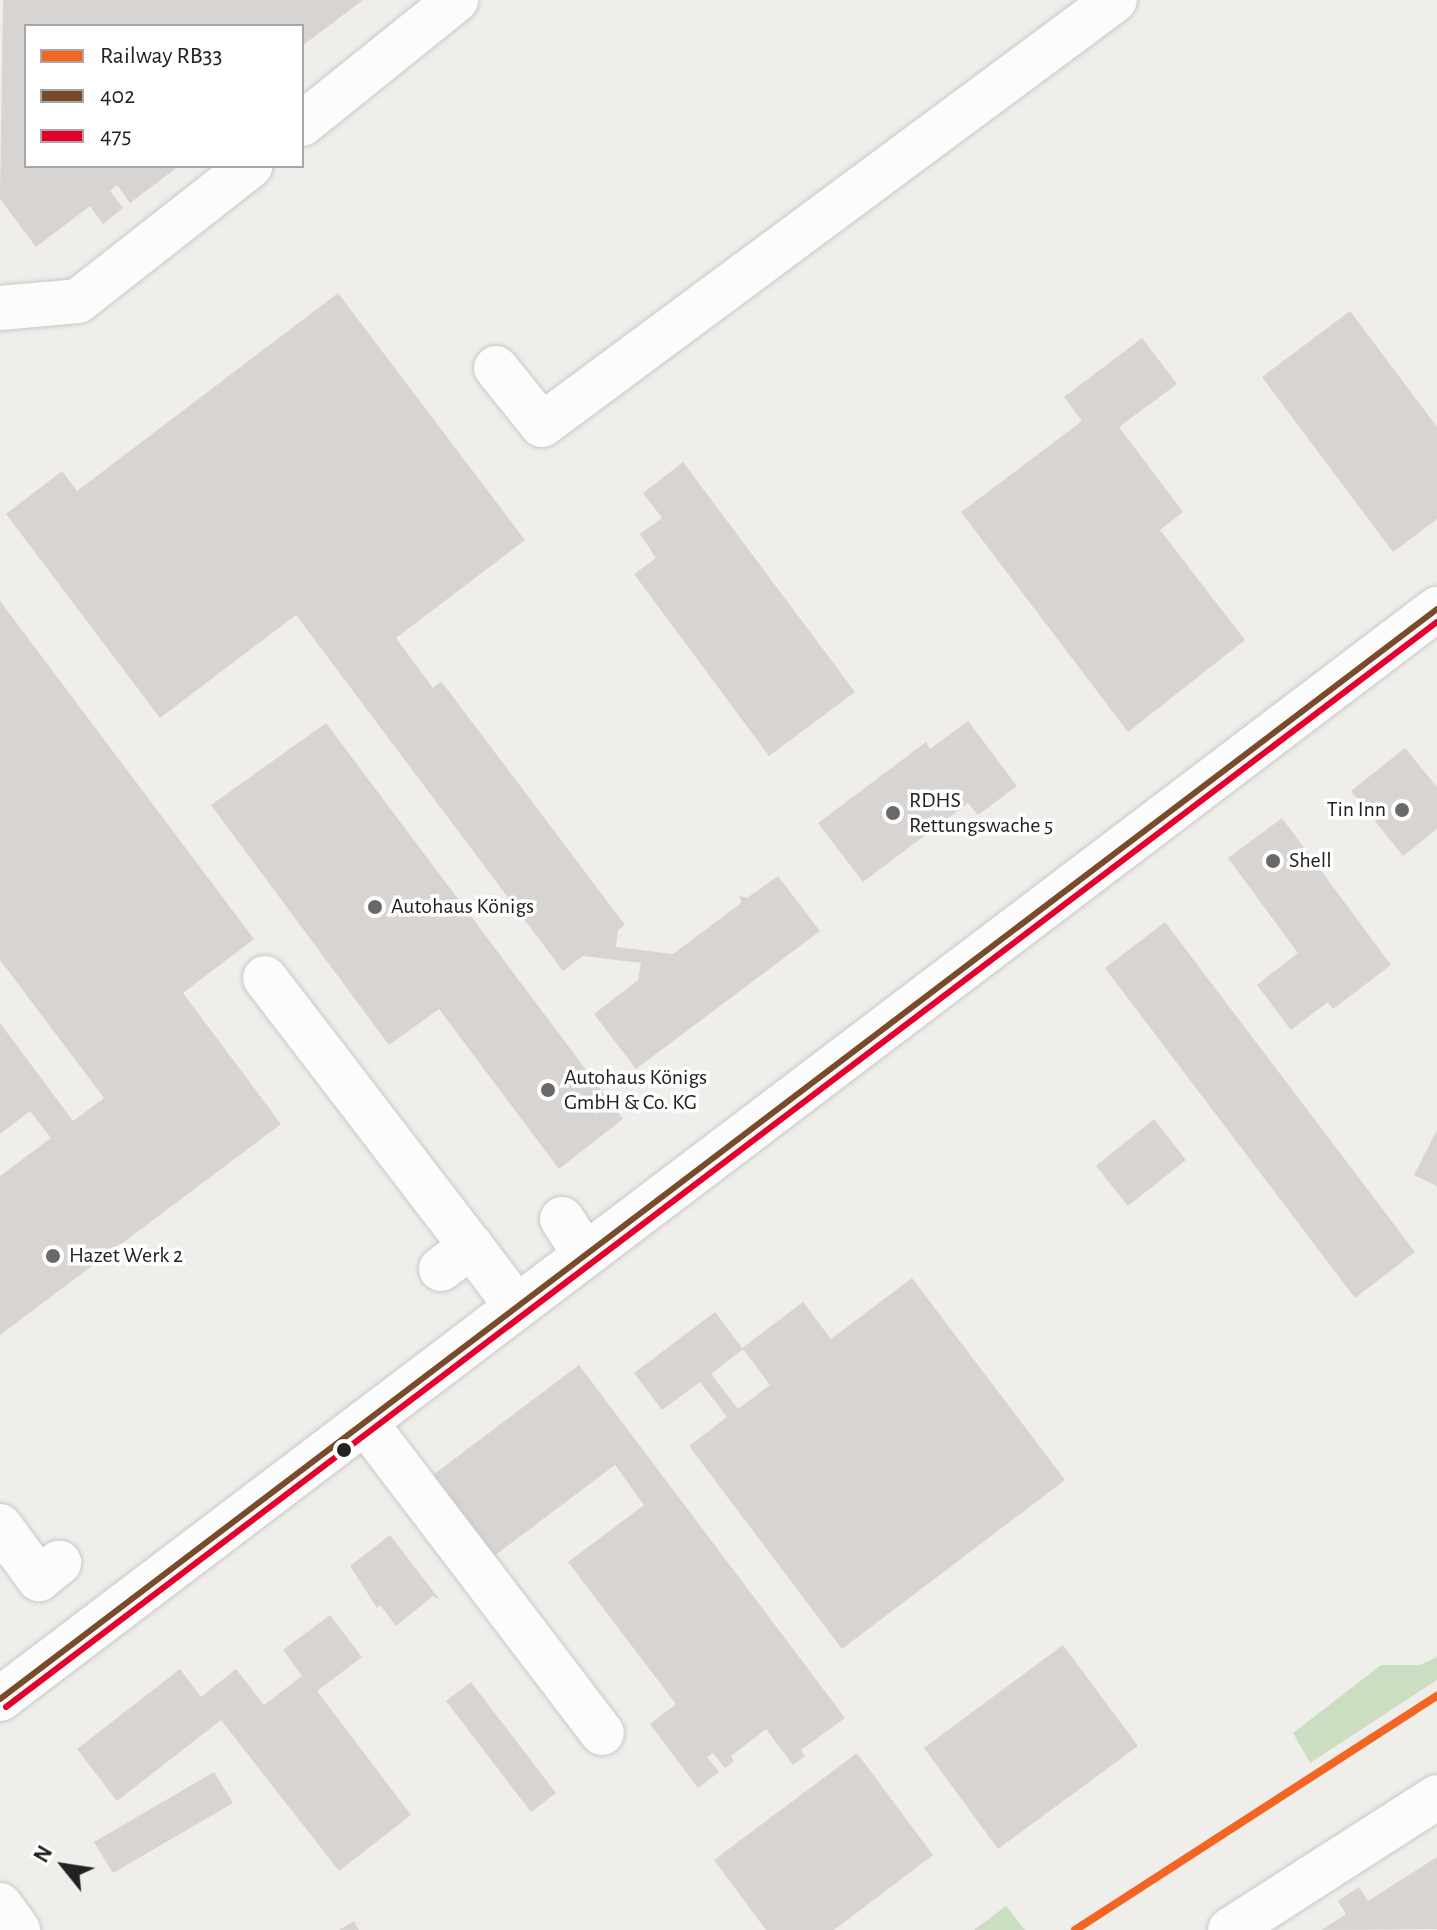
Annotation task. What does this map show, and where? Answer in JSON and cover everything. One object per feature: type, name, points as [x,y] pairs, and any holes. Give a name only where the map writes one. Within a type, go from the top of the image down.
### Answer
[{"type":"street","points":[[304,122],[456,0]]},
{"type":"street","points":[[496,368],[542,425],[1115,0]]},
{"type":"street","points":[[0,308],[78,301],[247,168]]},
{"type":"street","points":[[0,1699],[1437,609]]},
{"type":"street","points":[[265,978],[456,1257],[517,1307]]},
{"type":"street","points":[[562,1219],[585,1255]]},
{"type":"street","points":[[365,1422],[602,1733]]},
{"type":"street","points":[[0,1526],[39,1579],[59,1563]]},
{"type":"street","points":[[1230,1930],[1437,1797]]},
{"type":"street","points":[[0,1905],[18,1930]]},
{"type":"green space","points":[[1437,1657],[1437,1680],[1310,1763],[1293,1733],[1381,1665],[1420,1665]]},
{"type":"green space","points":[[1006,1906],[1025,1930],[974,1930]]},
{"type":"building","points":[[3,0],[363,0],[304,44],[304,24],[24,24],[24,168],[176,168],[130,203],[117,185],[110,191],[123,208],[103,224],[90,206],[36,247],[0,199]]},
{"type":"building","points":[[338,293],[525,540],[396,638],[433,688],[441,681],[625,925],[618,930],[616,947],[673,954],[741,903],[740,896],[747,898],[778,876],[820,931],[636,1069],[594,1014],[638,980],[641,963],[583,956],[563,971],[296,615],[160,718],[6,514],[62,471],[77,491]]},
{"type":"building","points":[[1350,311],[1437,427],[1437,519],[1393,552],[1262,377]]},
{"type":"building","points":[[1142,338],[1177,384],[1119,427],[1183,512],[1160,530],[1245,640],[1128,732],[961,512],[1082,421],[1064,397]]},
{"type":"building","points":[[683,462],[855,692],[769,756],[634,574],[656,558],[640,534],[662,518],[643,493]]},
{"type":"building","points":[[0,601],[254,939],[183,993],[281,1124],[0,1335],[0,1176],[51,1138],[30,1111],[0,1134],[0,1023],[73,1121],[104,1098],[0,960]]},
{"type":"building","name":"RDHS Rettungswache 5","points":[[968,721],[1017,786],[978,815],[968,803],[863,882],[818,823],[926,742],[930,749]]},
{"type":"building","name":"Autohaus Königs","points":[[326,723],[623,1119],[559,1169],[439,1009],[389,1045],[211,805]]},
{"type":"building","name":"Tin Inn","points":[[1405,748],[1437,787],[1437,829],[1403,856],[1351,791]]},
{"type":"building","points":[[1282,818],[1391,965],[1333,1009],[1328,1002],[1291,1030],[1257,985],[1298,953],[1228,858]]},
{"type":"building","points":[[1165,922],[1415,1252],[1355,1298],[1105,968]]},
{"type":"building","points":[[1154,1119],[1186,1160],[1128,1206],[1096,1166]]},
{"type":"building","points":[[1437,1130],[1437,1186],[1414,1175]]},
{"type":"building","points":[[912,1278],[1065,1480],[842,1649],[689,1446],[727,1417],[700,1382],[662,1410],[634,1373],[715,1312],[742,1348],[803,1302],[831,1339]],"holes":[[[743,1349],[770,1385],[738,1409],[711,1374]]]},
{"type":"building","points":[[579,1365],[845,1718],[801,1750],[805,1756],[793,1765],[766,1729],[731,1756],[734,1761],[725,1768],[713,1753],[707,1757],[719,1772],[698,1788],[650,1724],[676,1704],[568,1562],[644,1505],[615,1465],[494,1556],[433,1475]]},
{"type":"building","points":[[390,1535],[440,1600],[433,1596],[396,1626],[380,1605],[377,1608],[350,1566]]},
{"type":"building","points":[[330,1615],[362,1657],[317,1691],[411,1815],[339,1871],[221,1720],[117,1801],[77,1749],[180,1669],[201,1697],[236,1669],[264,1705],[302,1676],[283,1650]]},
{"type":"building","points":[[1063,1645],[1138,1746],[998,1849],[924,1748]]},
{"type":"building","points":[[471,1682],[556,1793],[531,1812],[446,1701]]},
{"type":"building","points":[[857,1753],[933,1855],[834,1930],[766,1930],[714,1860]]},
{"type":"building","points":[[214,1772],[233,1803],[113,1873],[94,1842]]},
{"type":"building","points":[[1437,1857],[1437,1929],[1322,1930],[1346,1914],[1338,1901],[1359,1887],[1368,1901]]},
{"type":"building","points":[[354,1921],[359,1930],[339,1930]]},
{"type":"rail line","name":"RB33","points":[[1075,1930],[1437,1696]]},
{"type":"transit line","name":"402","points":[[0,1699],[1437,609]]},
{"type":"transit line","name":"475","points":[[6,1707],[1437,622]]},
{"type":"place","name":"Tin Inn","points":[[1402,810]]},
{"type":"place","name":"RDHS Rettungswache 5","points":[[893,813]]},
{"type":"place","name":"Shell","points":[[1273,861]]},
{"type":"place","name":"Autohaus Königs","points":[[375,907]]},
{"type":"place","name":"Autohaus Königs GmbH & Co. KG","points":[[548,1090]]},
{"type":"place","name":"Hazet Werk 2","points":[[53,1256]]}]
